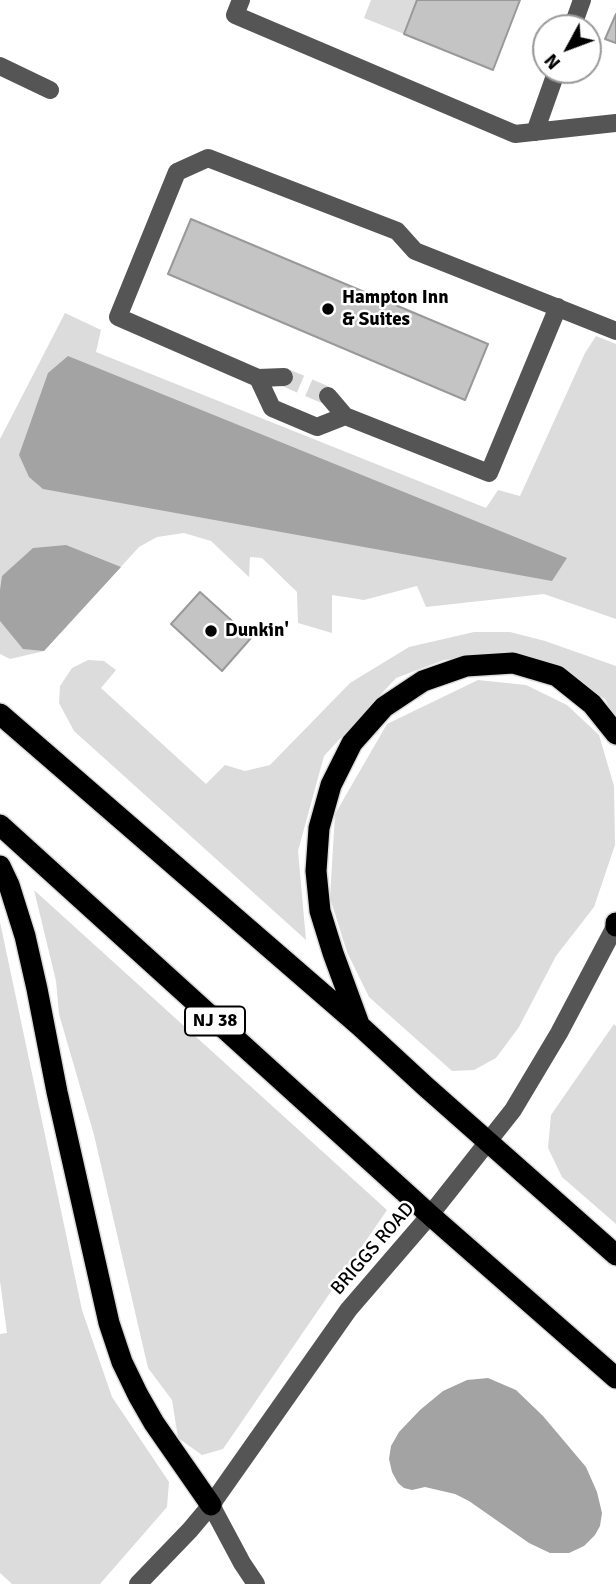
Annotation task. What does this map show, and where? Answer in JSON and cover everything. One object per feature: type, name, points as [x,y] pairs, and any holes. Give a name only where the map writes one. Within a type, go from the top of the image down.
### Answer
[{"type":"highway","points":[[360,1026],[320,911],[316,871],[319,828],[331,785],[352,743],[384,707],[423,681],[466,666],[513,663],[557,676],[592,704],[616,734]]},
{"type":"highway","points":[[0,714],[360,1026],[616,1255]]},
{"type":"highway","name":"NJ 38","points":[[0,825],[430,1215],[616,1378]]},
{"type":"highway","points":[[0,866],[9,884],[25,936],[109,1323],[122,1362],[138,1395],[154,1423],[211,1505]]},
{"type":"street","points":[[241,0],[235,15],[515,134],[616,123]]},
{"type":"street","points":[[0,66],[50,90]]},
{"type":"street","points":[[535,132],[552,84]]},
{"type":"street","points":[[284,377],[258,378],[118,317],[177,172],[208,158],[397,231],[415,251],[616,331]]},
{"type":"street","points":[[328,396],[345,416],[489,473],[558,307]]},
{"type":"street","points":[[258,378],[272,408],[317,426],[345,416]]},
{"type":"street","name":"BRIGGS ROAD","points":[[138,1584],[211,1505],[349,1309],[430,1215],[513,1110],[559,1033],[616,925]]},
{"type":"street","points":[[211,1505],[256,1584]]},
{"type":"shaded area","points":[[371,0],[417,0],[404,34],[364,18]]},
{"type":"shaded area","points":[[65,313],[101,330],[96,352],[486,508],[498,490],[520,496],[585,353],[596,336],[616,344],[616,619],[544,594],[426,607],[417,586],[364,600],[332,595],[332,633],[298,623],[297,592],[262,558],[250,557],[249,577],[211,541],[184,533],[157,537],[139,547],[44,651],[10,659],[0,654],[0,439]]},
{"type":"shaded area","points":[[68,356],[567,558],[552,581],[43,489],[29,477],[19,455],[48,373]]},
{"type":"shaded area","points":[[66,545],[121,567],[44,651],[23,649],[0,621],[2,576],[33,548]]},
{"type":"shaded area","points":[[474,632],[510,632],[545,641],[616,666],[616,719],[605,699],[552,663],[491,653],[444,660],[396,678],[324,756],[298,851],[306,940],[74,731],[59,703],[60,686],[72,668],[88,660],[104,661],[116,670],[101,688],[206,784],[225,765],[245,771],[270,765],[350,683],[409,647]]},
{"type":"shaded area","points":[[478,680],[526,685],[567,705],[599,735],[614,786],[615,845],[594,907],[556,956],[519,1027],[496,1058],[474,1070],[452,1071],[369,997],[347,952],[330,898],[335,814],[387,724]]},
{"type":"shaded area","points":[[34,890],[387,1210],[223,1449],[202,1455],[178,1438],[172,1400],[148,1368],[94,1135],[59,1014],[56,981]]},
{"type":"shaded area","points":[[0,922],[82,1310],[112,1397],[169,1482],[167,1507],[100,1584],[12,1584],[0,1573],[0,1334],[7,1333],[0,1281]]},
{"type":"shaded area","points":[[614,1024],[616,1224],[562,1177],[548,1148],[551,1115]]},
{"type":"shaded area","points":[[488,1378],[516,1390],[543,1416],[586,1467],[597,1492],[602,1513],[600,1526],[584,1546],[569,1553],[550,1553],[529,1543],[455,1494],[425,1487],[412,1490],[398,1483],[389,1459],[391,1446],[399,1432],[443,1391],[467,1380]]},
{"type":"building","points":[[417,0],[520,0],[493,70],[404,34]]},
{"type":"building","points":[[616,14],[616,43],[605,39]]},
{"type":"building","name":"Hampton Inn & Suites","points":[[191,219],[488,344],[465,400],[168,274]]},
{"type":"building","name":"Dunkin'","points":[[200,592],[251,638],[222,671],[171,624]]},
{"type":"tunnel","points":[[284,377],[328,396]]},
{"type":"place","name":"Hampton Inn & Suites","points":[[328,309]]},
{"type":"place","name":"Dunkin'","points":[[211,631]]}]
